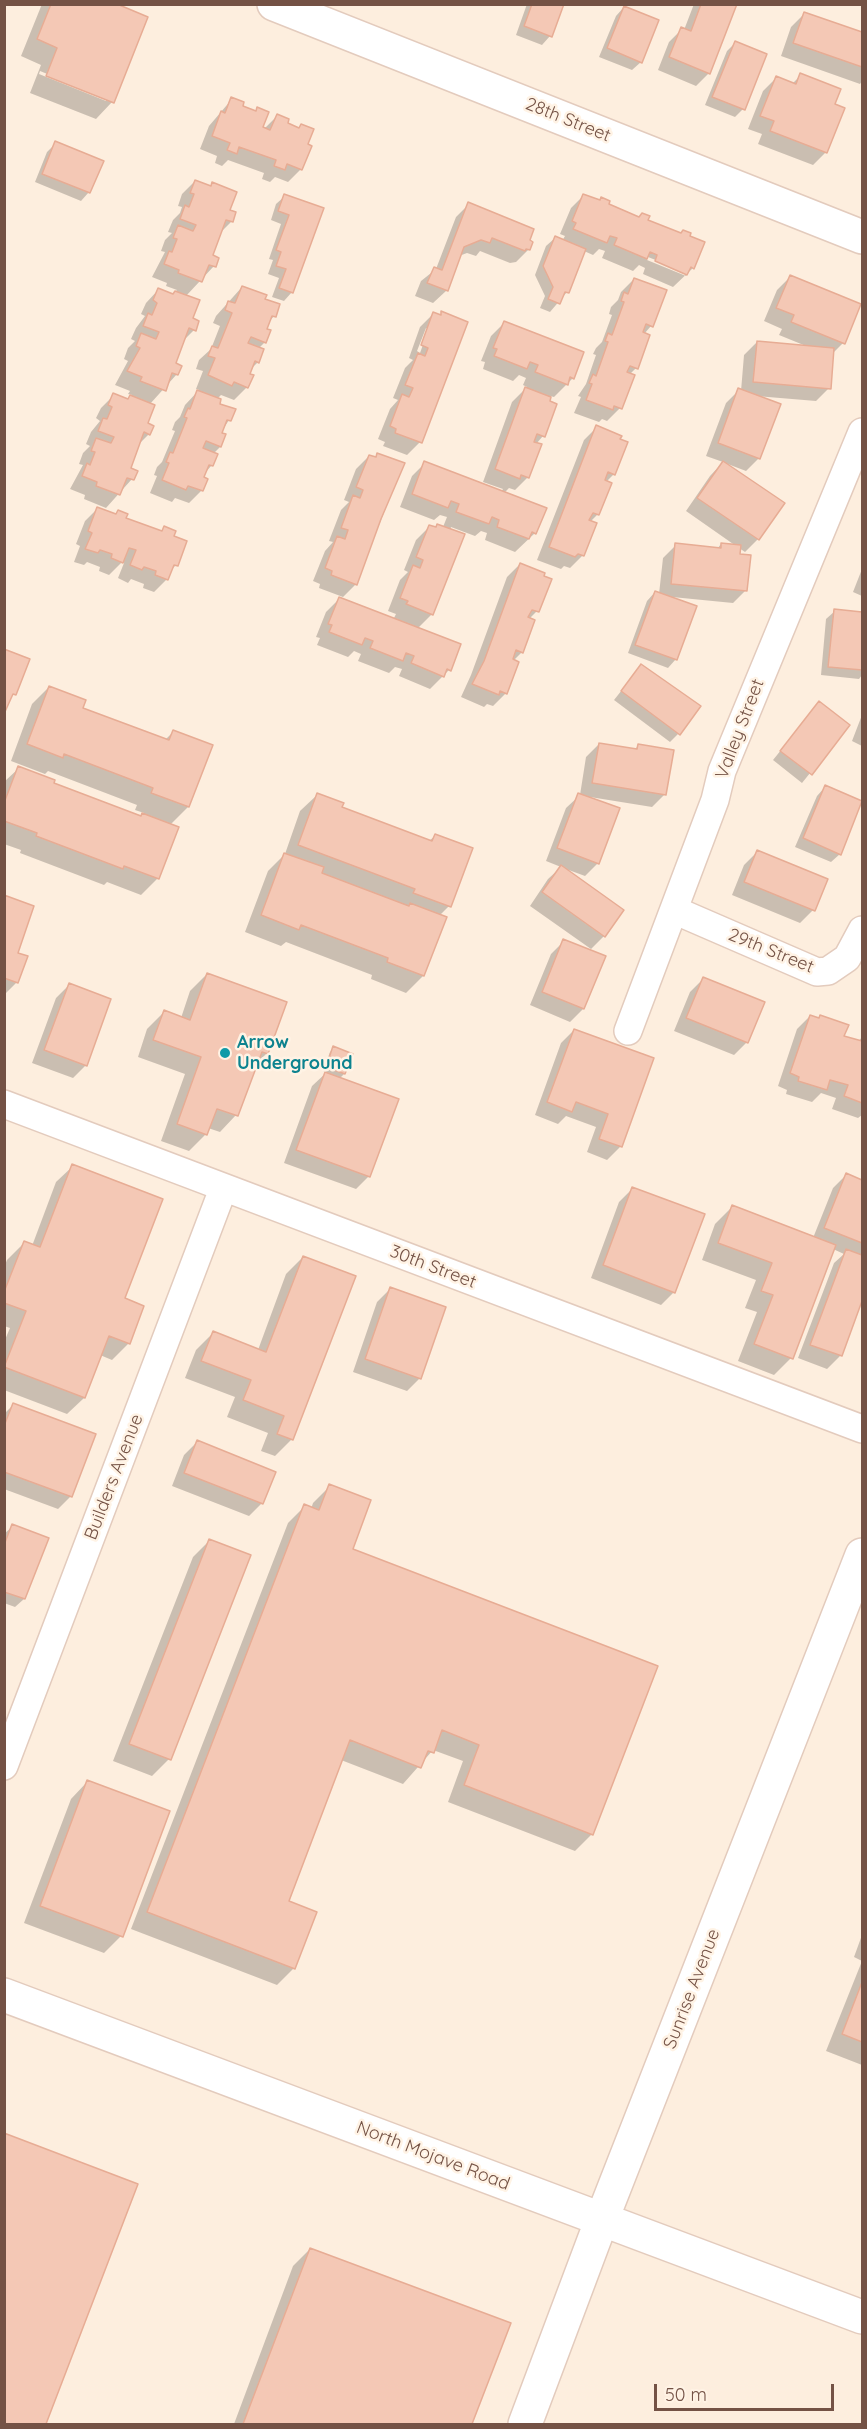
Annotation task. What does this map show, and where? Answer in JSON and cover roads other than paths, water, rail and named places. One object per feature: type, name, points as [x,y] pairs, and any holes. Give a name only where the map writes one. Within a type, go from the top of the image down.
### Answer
[{"type":"street","name":"28th Street","points":[[274,4],[862,237]]},
{"type":"street","name":"Valley Street","points":[[628,1031],[715,800],[722,771],[785,615],[852,489],[862,432]]},
{"type":"street","name":"29th Street","points":[[674,910],[817,972],[855,964]]},
{"type":"street","points":[[855,964],[862,930]]},
{"type":"street","name":"30th Street","points":[[4,1104],[223,1189],[862,1429]]},
{"type":"street","name":"Builders Avenue","points":[[4,1766],[223,1189]]},
{"type":"street","name":"Sunrise Avenue","points":[[525,2424],[602,2219],[862,1555]]},
{"type":"street","name":"North Mojave Road","points":[[4,1995],[862,2317]]},
{"type":"place","name":"Arrow Underground","points":[[225,1053]]}]
